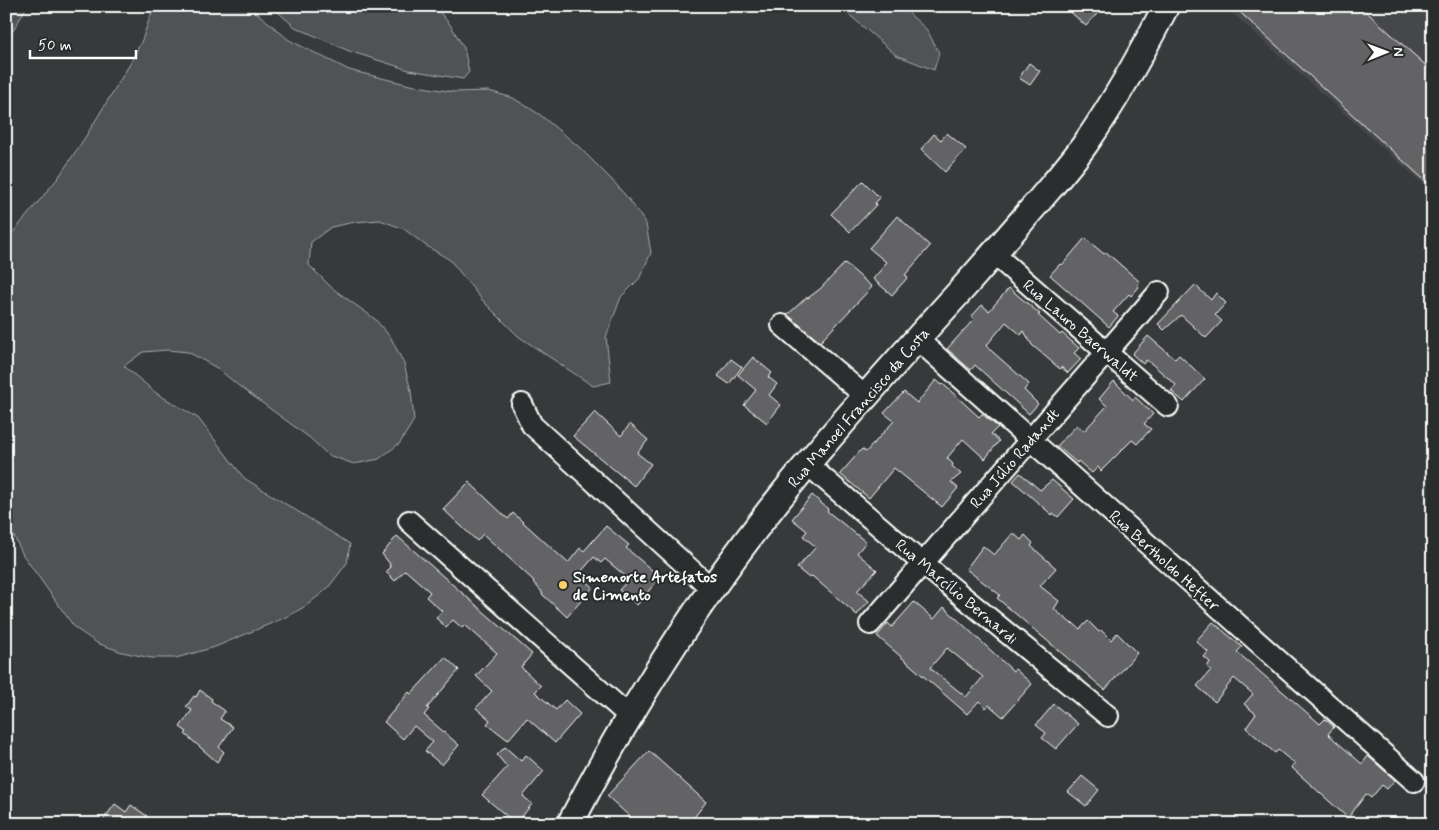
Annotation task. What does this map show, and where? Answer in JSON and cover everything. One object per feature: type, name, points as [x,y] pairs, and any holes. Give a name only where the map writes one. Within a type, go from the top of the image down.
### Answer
[{"type":"main road","name":"Rua Manoel Francisco da Costa","points":[[570,824],[666,657],[712,589],[766,515],[807,464],[865,396],[994,254],[1085,145],[1120,91],[1166,6]]},
{"type":"street","name":"Rua Lauro Baerwaldt","points":[[994,254],[1168,406]]},
{"type":"street","name":"Rua Júlio Radandt","points":[[870,624],[1160,292]]},
{"type":"street","points":[[782,325],[865,396]]},
{"type":"street","name":"Rua Bertholdo Hefter","points":[[916,339],[1414,781]]},
{"type":"street","points":[[522,404],[532,425],[712,589]]},
{"type":"street","name":"Rua Marcílio Bernardi","points":[[807,464],[922,563],[1108,716]]},
{"type":"street","points":[[409,521],[630,717]]},
{"type":"shaded area","points":[[6,6],[27,6],[13,31],[6,37]]},
{"type":"shaded area","points":[[154,6],[249,6],[289,40],[349,70],[410,85],[454,92],[489,91],[513,98],[539,114],[578,146],[614,182],[646,224],[651,253],[639,279],[621,297],[606,337],[611,382],[593,386],[518,336],[483,301],[450,260],[425,245],[404,229],[380,220],[355,222],[331,227],[311,242],[309,265],[332,288],[375,319],[391,338],[404,364],[411,391],[414,420],[400,443],[379,459],[354,464],[328,455],[310,438],[217,368],[188,352],[167,350],[143,352],[124,366],[156,393],[198,418],[244,478],[350,544],[347,563],[328,588],[306,606],[284,618],[215,647],[176,658],[151,658],[122,652],[97,643],[75,628],[23,555],[12,532],[6,511],[6,241],[58,178],[86,136],[130,64],[142,40]]},
{"type":"shaded area","points":[[271,6],[435,6],[451,26],[464,48],[469,72],[463,79],[409,70],[349,51],[295,27]]},
{"type":"shaded area","points":[[839,6],[901,6],[927,30],[939,53],[934,70],[896,55]]},
{"type":"shaded area","points":[[1224,6],[1433,6],[1433,193]]},
{"type":"building","points":[[1064,6],[1104,6],[1086,26]]},
{"type":"building","points":[[1233,6],[1360,6],[1433,72],[1433,188]]},
{"type":"building","points":[[1029,63],[1040,71],[1030,85],[1019,78]]},
{"type":"building","points":[[947,133],[966,149],[945,172],[921,149],[934,134],[941,140]]},
{"type":"building","points":[[863,181],[880,198],[875,203],[876,205],[850,232],[831,214]]},
{"type":"building","points":[[897,216],[930,246],[905,275],[908,277],[892,295],[873,279],[886,262],[869,248]]},
{"type":"building","points":[[1085,238],[1104,254],[1106,252],[1140,282],[1137,285],[1139,287],[1131,296],[1129,294],[1113,312],[1118,316],[1109,327],[1050,275],[1060,264],[1062,265]]},
{"type":"building","points":[[845,263],[872,287],[820,342],[787,315],[807,297],[820,289]]},
{"type":"building","points":[[1195,285],[1211,300],[1216,293],[1226,303],[1215,315],[1222,321],[1206,338],[1181,315],[1164,330],[1158,324]]},
{"type":"building","points":[[1009,288],[1040,314],[1038,315],[1060,335],[1062,333],[1079,348],[1074,353],[1081,359],[1068,373],[1061,367],[1060,369],[1032,345],[1024,331],[1021,335],[1006,322],[986,346],[1029,384],[1024,390],[1038,404],[1029,414],[975,365],[971,370],[947,349],[974,319],[972,316],[982,305],[989,311]]},
{"type":"building","points":[[1148,336],[1175,359],[1179,355],[1205,379],[1184,402],[1171,391],[1176,385],[1152,364],[1146,360],[1143,364],[1132,354]]},
{"type":"building","points":[[753,357],[772,373],[768,377],[777,384],[769,395],[781,405],[767,423],[744,405],[756,390],[738,375]]},
{"type":"building","points":[[731,359],[742,367],[729,384],[718,376]]},
{"type":"building","points":[[936,380],[943,384],[979,417],[982,414],[998,427],[991,434],[999,441],[985,459],[963,439],[947,458],[953,464],[952,466],[961,474],[951,482],[958,488],[942,507],[894,468],[869,498],[840,474],[862,449],[866,452],[894,421],[884,413],[904,392],[917,403]]},
{"type":"building","points":[[1114,381],[1133,400],[1135,397],[1153,414],[1144,424],[1151,429],[1137,444],[1132,440],[1101,471],[1098,467],[1092,473],[1057,446],[1077,425],[1084,431],[1107,406],[1099,399]]},
{"type":"building","points":[[595,412],[621,436],[630,424],[648,440],[637,453],[651,464],[634,486],[573,436]]},
{"type":"building","points":[[1020,473],[1040,490],[1052,480],[1074,499],[1058,517],[1053,513],[1052,515],[1013,481]]},
{"type":"building","points":[[469,482],[508,519],[513,513],[568,563],[580,548],[584,551],[606,526],[629,545],[626,548],[660,577],[637,605],[619,590],[629,579],[605,559],[601,563],[594,557],[579,574],[593,587],[567,617],[542,594],[534,581],[483,534],[477,541],[443,509]]},
{"type":"building","points":[[812,495],[828,509],[827,511],[866,542],[857,553],[877,570],[857,591],[869,601],[857,615],[812,576],[809,578],[797,568],[816,547],[803,536],[807,531],[792,519]]},
{"type":"building","points":[[1013,533],[1021,540],[1025,535],[1033,543],[1031,546],[1056,568],[1040,586],[1059,601],[1054,609],[1080,629],[1088,621],[1111,640],[1117,633],[1137,653],[1105,690],[997,598],[1000,595],[966,569],[983,546],[994,555]]},
{"type":"building","points":[[397,536],[532,654],[521,667],[541,686],[535,692],[556,710],[565,700],[580,714],[555,743],[527,718],[508,740],[487,724],[490,720],[476,708],[492,691],[476,676],[497,653],[465,625],[462,628],[453,620],[446,627],[436,618],[442,611],[426,597],[430,592],[405,570],[395,581],[386,572],[391,567],[382,554]]},
{"type":"building","points":[[914,602],[934,619],[944,607],[1013,671],[1015,669],[1032,684],[1003,717],[989,705],[986,708],[979,701],[967,714],[877,636],[888,623],[892,627]],"holes":[[[947,648],[983,677],[966,697],[930,668]]]},
{"type":"building","points":[[1213,622],[1242,647],[1237,652],[1320,724],[1325,719],[1334,727],[1328,734],[1362,764],[1368,756],[1395,780],[1387,789],[1382,785],[1371,798],[1366,794],[1348,818],[1291,767],[1295,764],[1278,750],[1275,753],[1246,728],[1256,714],[1244,704],[1253,694],[1234,678],[1215,702],[1197,686],[1211,670],[1207,667],[1210,662],[1204,657],[1208,652],[1196,641]]},
{"type":"building","points":[[445,657],[459,670],[427,708],[429,709],[424,715],[459,745],[442,765],[425,751],[433,742],[414,726],[403,739],[384,722],[409,692],[411,694]]},
{"type":"building","points":[[200,690],[225,711],[220,719],[233,727],[219,747],[224,752],[217,762],[185,734],[187,732],[180,727],[192,710],[186,707]]},
{"type":"building","points":[[1054,704],[1078,724],[1056,749],[1042,738],[1046,733],[1036,725]]},
{"type":"building","points":[[505,747],[521,761],[526,755],[544,771],[523,796],[532,804],[516,824],[482,795],[507,767],[497,755]]},
{"type":"building","points":[[649,751],[706,802],[689,824],[638,824],[607,796]]},
{"type":"building","points":[[1082,776],[1099,790],[1086,806],[1068,792]]},
{"type":"building","points":[[115,804],[126,812],[131,805],[147,816],[142,824],[100,824]]},
{"type":"place","name":"Simenorte Artefatos de Cimento","points":[[563,585]]}]
